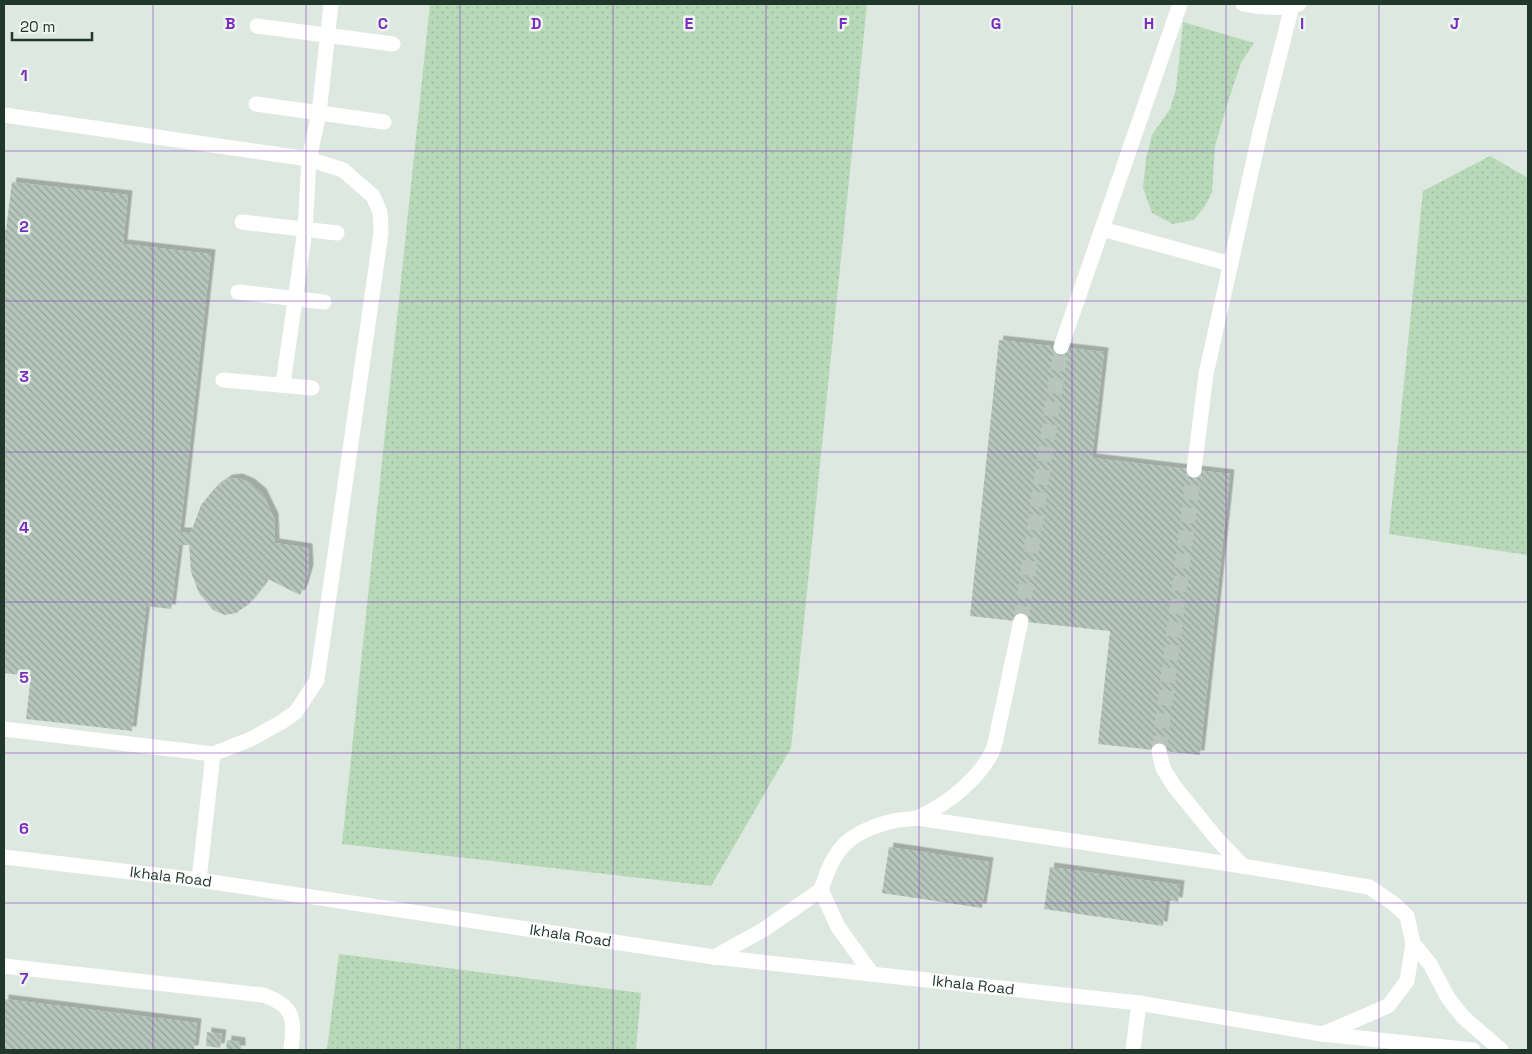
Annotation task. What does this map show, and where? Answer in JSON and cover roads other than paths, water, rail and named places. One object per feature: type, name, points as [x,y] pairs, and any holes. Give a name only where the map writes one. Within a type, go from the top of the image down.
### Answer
[{"type":"street","points":[[283,384],[305,230],[310,159],[319,113],[331,4]]},
{"type":"street","points":[[1061,347],[1180,4]]},
{"type":"street","points":[[1194,470],[1206,374],[1261,128],[1296,5],[1255,7],[1243,4]]},
{"type":"street","points":[[257,26],[393,44]]},
{"type":"street","points":[[256,104],[384,122]]},
{"type":"street","points":[[4,115],[310,159],[343,170],[373,196],[380,212],[381,233],[316,680],[296,712],[251,739],[213,754],[4,729]]},
{"type":"street","points":[[242,222],[337,234]]},
{"type":"street","points":[[1102,229],[1231,264]]},
{"type":"street","points":[[238,292],[324,302]]},
{"type":"street","points":[[224,380],[312,388]]},
{"type":"street","points":[[917,818],[946,802],[962,789],[976,775],[992,752],[1021,621]]},
{"type":"street","points":[[1159,751],[1163,768],[1174,786],[1217,839],[1244,866]]},
{"type":"street","points":[[199,880],[213,754]]},
{"type":"street","points":[[714,957],[763,930],[821,890],[833,859],[845,842],[868,828],[899,820],[917,818],[1244,866],[1369,887],[1393,903],[1407,916],[1413,943],[1408,981],[1388,1006],[1322,1034]]},
{"type":"street","name":"Ikhala Road","points":[[4,857],[199,880],[714,957],[1139,1003],[1322,1034],[1473,1050]]},
{"type":"street","points":[[821,890],[838,927],[872,974]]},
{"type":"street","points":[[1413,943],[1430,964],[1448,998],[1463,1017],[1501,1050]]},
{"type":"street","points":[[4,966],[263,995],[277,1000],[292,1016],[291,1050]]},
{"type":"street","points":[[1133,1050],[1139,1003]]},
{"type":"tunnel","points":[[1021,621],[1061,347]]},
{"type":"tunnel","points":[[1159,751],[1194,470]]}]
